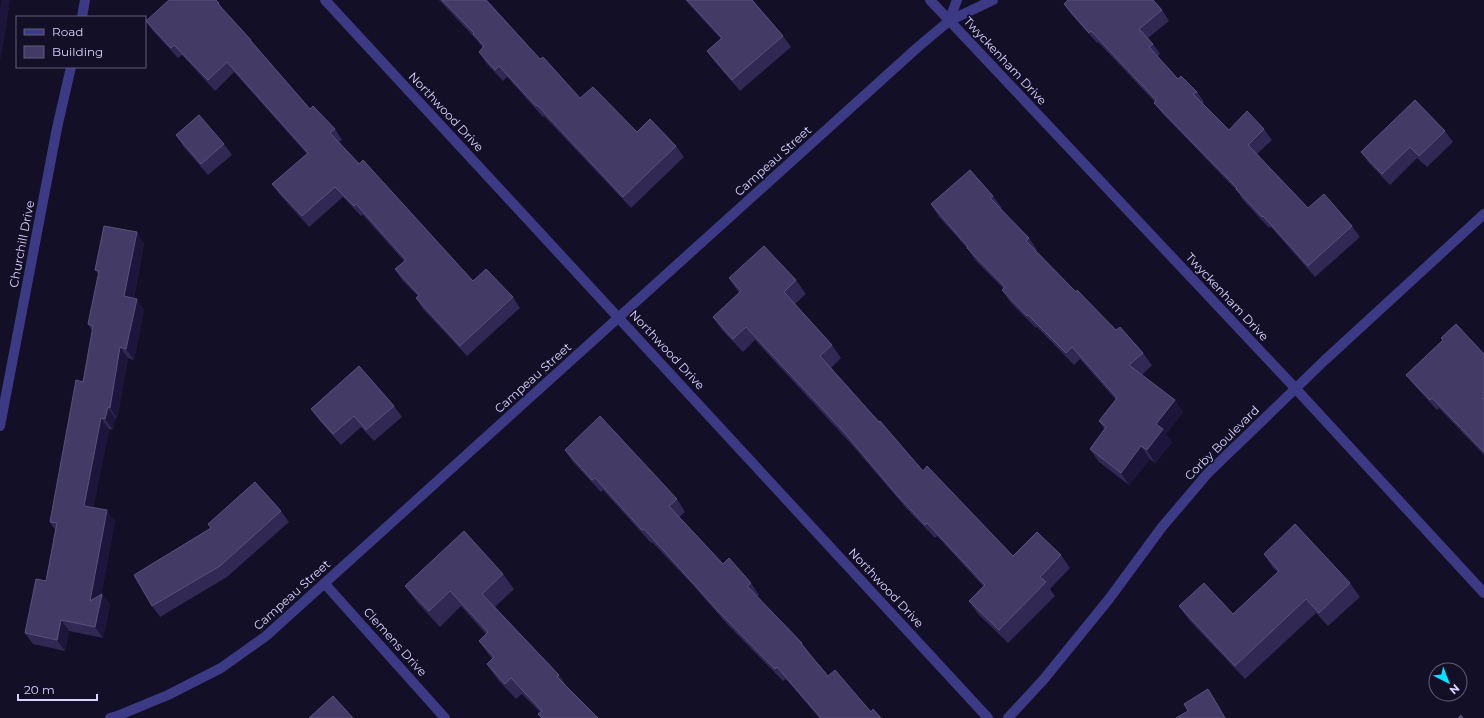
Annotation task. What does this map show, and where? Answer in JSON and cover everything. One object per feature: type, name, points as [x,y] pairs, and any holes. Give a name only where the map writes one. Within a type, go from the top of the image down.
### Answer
[{"type":"street","points":[[82,16],[85,0]]},
{"type":"street","name":"Northwood Drive","points":[[325,0],[988,718]]},
{"type":"street","name":"Twyckenham Drive","points":[[930,0],[1296,389],[1484,593]]},
{"type":"street","name":"Campeau Street","points":[[949,21],[957,0]]},
{"type":"street","name":"Campeau Street","points":[[110,718],[168,696],[222,668],[266,636],[620,318],[918,47],[949,21],[993,0]]},
{"type":"street","name":"Churchill Drive","points":[[0,426],[57,128],[71,68]]},
{"type":"street","name":"Corby Boulevard","points":[[1008,718],[1044,680],[1109,599],[1162,527],[1208,473],[1484,214]]},
{"type":"street","name":"Clemens Drive","points":[[324,584],[445,718]]},
{"type":"building","points":[[169,0],[216,0],[310,109],[313,106],[335,129],[330,133],[359,164],[363,160],[473,281],[486,269],[513,297],[460,346],[416,298],[419,295],[395,269],[406,260],[356,204],[354,206],[335,187],[302,216],[272,184],[308,153],[227,62],[208,80],[174,45],[171,48],[146,21]]},
{"type":"building","points":[[442,0],[486,0],[540,59],[543,57],[580,98],[593,87],[637,132],[650,119],[676,146],[623,197],[499,66],[495,70],[479,52],[484,46],[473,34],[474,33]]},
{"type":"building","points":[[687,0],[752,0],[783,36],[732,80],[707,51],[722,38]]},
{"type":"building","points":[[1068,0],[1153,0],[1162,10],[1139,29],[1153,44],[1149,47],[1178,79],[1181,76],[1197,92],[1193,94],[1229,130],[1247,111],[1264,129],[1248,145],[1308,208],[1324,194],[1352,226],[1308,266],[1263,216],[1262,217],[1236,189],[1237,188],[1154,103],[1156,100],[1091,31],[1089,33],[1064,4]]},
{"type":"building","points":[[1415,100],[1445,131],[1419,156],[1410,147],[1382,174],[1361,152]]},
{"type":"building","points":[[199,115],[224,144],[201,164],[176,135]]},
{"type":"building","points":[[970,170],[993,196],[990,198],[1029,238],[1026,241],[1116,330],[1120,327],[1143,353],[1129,365],[1175,400],[1156,424],[1163,429],[1147,450],[1141,446],[1121,473],[1090,449],[1106,427],[1099,421],[1117,398],[1072,347],[1066,353],[1002,290],[1005,287],[967,248],[968,247],[931,204]]},
{"type":"building","points":[[104,226],[137,232],[124,296],[137,299],[126,349],[120,347],[110,408],[108,407],[105,419],[101,418],[84,506],[107,510],[90,601],[102,594],[95,627],[61,620],[57,640],[25,633],[36,579],[46,581],[57,523],[50,522],[76,380],[83,382],[93,326],[88,324],[99,271],[95,270]]},
{"type":"building","points":[[764,246],[796,280],[784,292],[832,345],[820,356],[879,422],[880,421],[923,471],[927,466],[1013,556],[1037,532],[1061,555],[1040,577],[1046,582],[999,630],[969,601],[985,585],[927,523],[925,525],[897,495],[844,432],[746,327],[733,339],[713,317],[741,291],[729,278]]},
{"type":"building","points":[[1456,324],[1484,354],[1484,395],[1482,397],[1484,399],[1484,452],[1432,398],[1430,400],[1406,375],[1443,340],[1441,338]]},
{"type":"building","points":[[359,366],[394,406],[366,430],[354,416],[333,434],[311,409]]},
{"type":"building","points":[[600,416],[677,499],[669,506],[723,564],[729,558],[751,583],[747,586],[802,643],[801,644],[828,676],[835,670],[871,712],[873,709],[881,718],[821,718],[777,667],[775,669],[718,611],[644,529],[642,530],[595,478],[592,480],[565,450]]},
{"type":"building","points":[[255,482],[281,511],[220,566],[152,606],[134,575],[211,528],[208,524]]},
{"type":"building","points":[[1295,524],[1350,583],[1319,613],[1306,599],[1235,666],[1179,606],[1204,583],[1233,614],[1279,571],[1264,554]]},
{"type":"building","points":[[464,531],[503,574],[482,594],[559,675],[557,677],[598,718],[542,718],[538,714],[542,711],[511,678],[505,684],[487,664],[494,657],[479,641],[488,632],[450,591],[429,611],[405,586]]},
{"type":"building","points":[[1208,689],[1225,718],[1176,718],[1188,711],[1184,704]]},
{"type":"building","points":[[333,696],[353,718],[309,718]]}]
